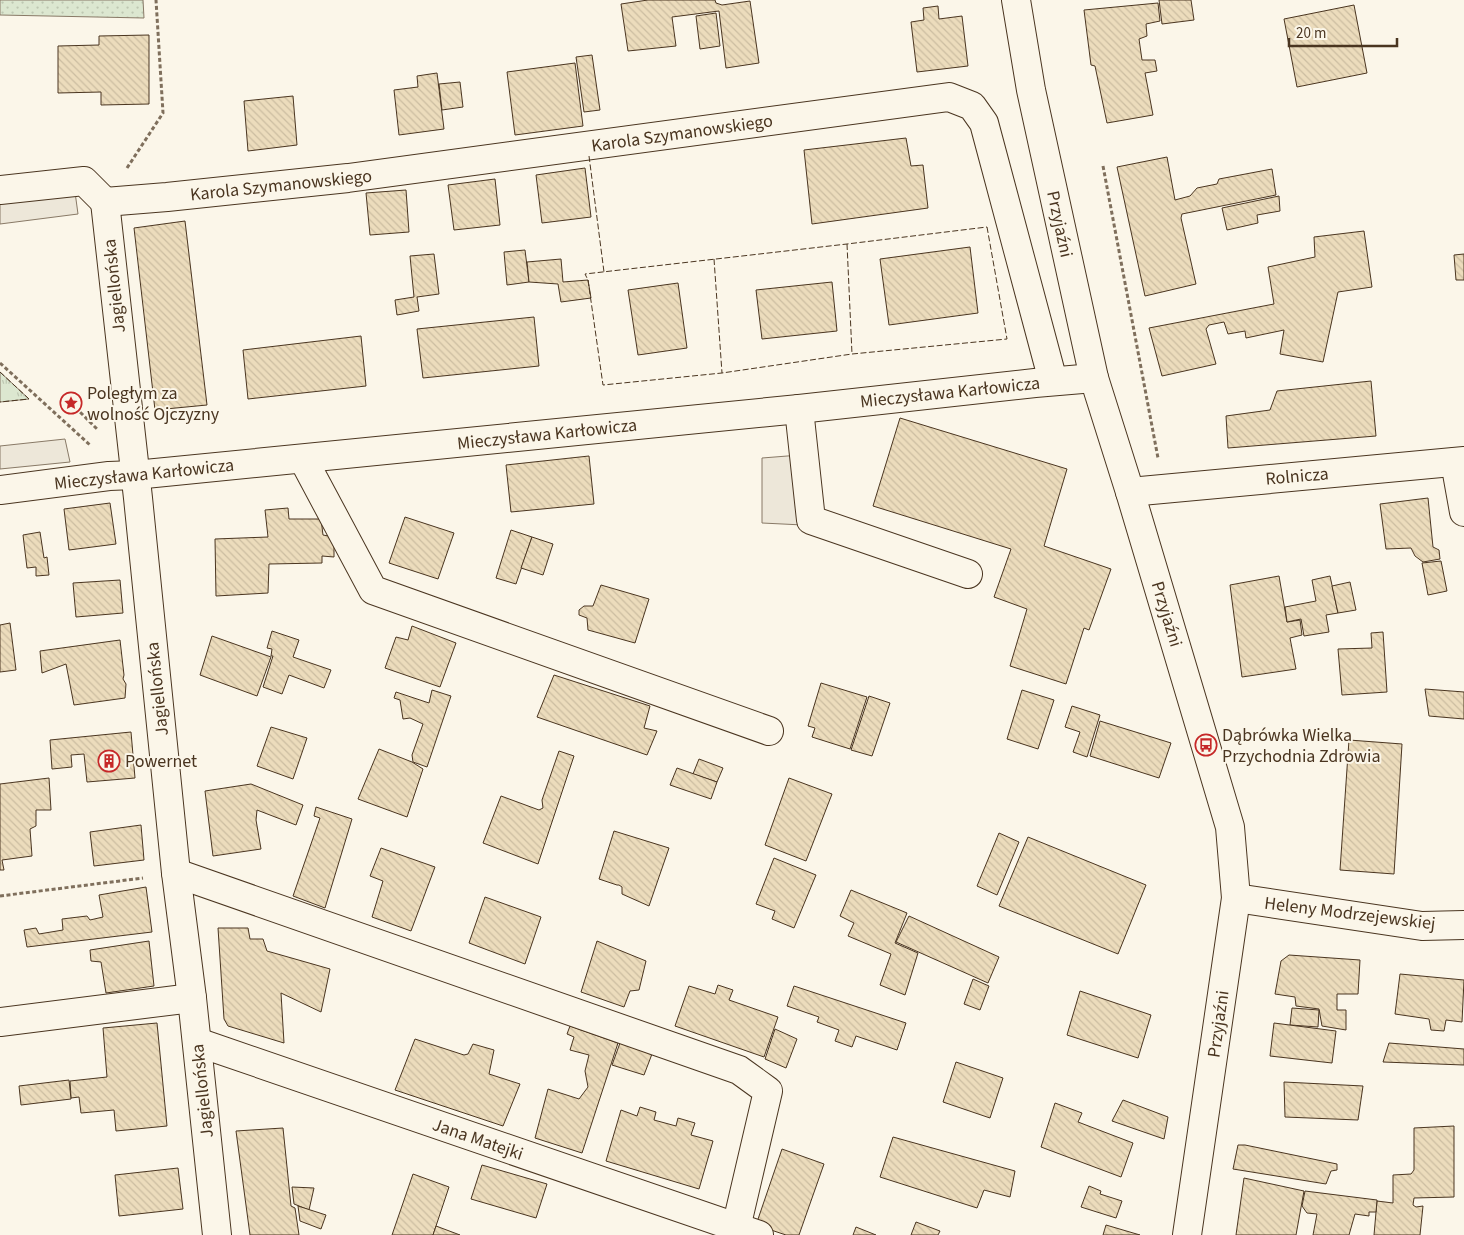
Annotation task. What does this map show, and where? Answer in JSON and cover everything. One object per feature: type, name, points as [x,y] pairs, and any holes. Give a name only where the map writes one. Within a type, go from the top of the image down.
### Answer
[{"type":"street","name":"Przyjaźni","points":[[1016,0],[1031,90],[1094,378],[1230,827],[1236,898],[1186,1235]]},
{"type":"street","name":"Karola Szymanowskiego","points":[[105,202],[348,178],[949,98],[972,106],[984,123],[1053,382]]},
{"type":"street","points":[[0,190],[84,181],[105,202]]},
{"type":"street","name":"Jagiellońska","points":[[105,202],[176,873],[197,1042],[217,1235]]},
{"type":"street","name":"Mieczysława Karłowicza","points":[[0,490],[108,476],[303,459],[1094,378]]},
{"type":"street","points":[[799,408],[811,520],[968,574]]},
{"type":"street","points":[[303,459],[373,590],[769,732]]},
{"type":"street","points":[[1460,462],[1464,512]]},
{"type":"street","name":"Rolnicza","points":[[1130,492],[1460,462]]},
{"type":"street","points":[[176,873],[739,1070],[768,1091],[748,1231]]},
{"type":"street","name":"Heleny Modrzejewskiej","points":[[1236,898],[1422,926],[1464,925]]},
{"type":"street","points":[[0,1022],[192,998]]},
{"type":"street","name":"Jana Matejki","points":[[197,1042],[748,1231]]},
{"type":"path","points":[[105,202],[163,113],[156,0]]},
{"type":"path","points":[[1102,166],[1164,488]]},
{"type":"path","points":[[0,363],[95,450],[108,476]]},
{"type":"path","points":[[71,403],[99,430]]},
{"type":"path","points":[[0,896],[176,873]]},
{"type":"green space","points":[[0,0],[143,0],[144,18],[0,15]]},
{"type":"green space","points":[[0,372],[29,399],[0,402]]},
{"type":"shaded area","points":[[75,192],[78,214],[0,224],[0,200]]},
{"type":"shaded area","points":[[65,439],[70,462],[0,469],[0,446]]},
{"type":"shaded area","points":[[800,455],[803,525],[762,523],[762,458]]},
{"type":"building","points":[[648,0],[715,0],[716,3],[722,5],[750,1],[759,63],[726,68],[719,11],[672,17],[676,46],[628,51],[621,4]]},
{"type":"building","points":[[1159,0],[1191,0],[1194,20],[1162,24]]},
{"type":"building","points":[[1158,3],[1160,21],[1146,24],[1147,36],[1139,39],[1142,60],[1155,60],[1157,71],[1145,73],[1153,115],[1107,123],[1095,66],[1091,65],[1084,10]]},
{"type":"building","points":[[1354,5],[1367,73],[1297,87],[1284,19]]},
{"type":"building","points":[[938,6],[939,19],[962,16],[968,66],[917,72],[911,22],[924,20],[923,8]]},
{"type":"building","points":[[716,13],[720,46],[700,49],[696,16]]},
{"type":"building","points":[[149,35],[149,104],[101,105],[101,92],[58,93],[58,46],[99,45],[99,36]]},
{"type":"building","points":[[592,55],[600,110],[584,112],[576,57]]},
{"type":"building","points":[[575,63],[583,126],[515,135],[507,72]]},
{"type":"building","points":[[437,73],[444,129],[399,135],[394,90],[418,87],[417,76]]},
{"type":"building","points":[[460,82],[463,107],[442,110],[439,84]]},
{"type":"building","points":[[293,96],[297,145],[248,151],[244,101]]},
{"type":"building","points":[[906,138],[911,166],[923,165],[928,208],[812,224],[804,150]]},
{"type":"building","points":[[1167,157],[1175,200],[1190,196],[1197,188],[1217,184],[1219,179],[1272,169],[1276,195],[1182,214],[1181,218],[1196,284],[1145,296],[1117,167]]},
{"type":"building","points":[[585,168],[591,217],[542,223],[536,175]]},
{"type":"building","points":[[495,179],[500,225],[454,230],[448,185]]},
{"type":"building","points":[[406,190],[409,232],[370,235],[366,193]]},
{"type":"building","points":[[1279,196],[1280,211],[1257,215],[1258,223],[1227,230],[1222,208]]},
{"type":"building","points":[[185,221],[207,405],[155,410],[134,228]]},
{"type":"building","points":[[1364,231],[1372,287],[1338,292],[1323,362],[1280,354],[1284,330],[1246,338],[1245,331],[1228,334],[1224,322],[1209,325],[1206,329],[1216,364],[1162,376],[1149,328],[1274,304],[1268,267],[1315,257],[1314,237]]},
{"type":"building","points":[[970,247],[978,313],[889,325],[880,259]]},
{"type":"building","points":[[525,250],[529,282],[507,285],[504,252]]},
{"type":"building","points":[[434,254],[439,294],[417,297],[419,311],[397,315],[395,300],[414,297],[410,256]]},
{"type":"building","points":[[1464,254],[1464,280],[1456,280],[1454,255]]},
{"type":"building","points":[[561,259],[563,282],[588,280],[591,298],[561,302],[558,284],[529,282],[527,262]]},
{"type":"building","points":[[832,282],[837,331],[762,339],[756,290]]},
{"type":"building","points":[[678,283],[687,348],[638,355],[628,290]]},
{"type":"building","points":[[534,317],[539,366],[423,378],[417,329]]},
{"type":"building","points":[[361,336],[366,386],[248,399],[243,350]]},
{"type":"building","points":[[1371,381],[1376,436],[1228,448],[1226,416],[1270,410],[1277,391]]},
{"type":"building","points":[[900,418],[1067,469],[1044,546],[1111,569],[1089,630],[1084,628],[1066,684],[1010,666],[1027,609],[994,597],[1011,549],[873,506]]},
{"type":"building","points":[[589,456],[594,504],[511,512],[506,465]]},
{"type":"building","points":[[1428,498],[1433,547],[1439,550],[1440,559],[1423,562],[1415,556],[1411,548],[1386,549],[1380,504]]},
{"type":"building","points":[[110,503],[116,544],[69,550],[64,509]]},
{"type":"building","points":[[288,508],[289,519],[321,519],[323,535],[334,537],[334,557],[322,556],[322,563],[269,564],[268,593],[216,596],[215,539],[268,537],[265,510]]},
{"type":"building","points":[[405,517],[454,533],[438,579],[389,563]]},
{"type":"building","points":[[511,530],[532,537],[516,584],[496,578]]},
{"type":"building","points":[[40,532],[44,558],[47,557],[49,575],[36,576],[36,567],[27,568],[23,535]]},
{"type":"building","points":[[532,537],[553,544],[543,575],[521,568]]},
{"type":"building","points":[[1441,561],[1447,591],[1428,595],[1422,563]]},
{"type":"building","points":[[1279,576],[1287,622],[1300,620],[1302,635],[1290,638],[1296,669],[1242,677],[1230,585]]},
{"type":"building","points":[[1330,576],[1338,613],[1326,615],[1329,632],[1304,636],[1301,619],[1287,622],[1285,607],[1316,601],[1312,580]]},
{"type":"building","points":[[120,580],[123,613],[76,617],[73,583]]},
{"type":"building","points":[[1350,582],[1356,610],[1338,613],[1332,586]]},
{"type":"building","points":[[601,585],[649,599],[635,643],[588,630],[587,618],[579,615],[579,610],[584,606],[593,606]]},
{"type":"building","points":[[10,623],[16,670],[0,672],[0,625]]},
{"type":"building","points":[[412,626],[456,643],[440,687],[385,668],[396,637],[408,640]]},
{"type":"building","points":[[272,631],[299,640],[293,657],[331,670],[324,688],[289,675],[282,694],[263,687],[273,656],[271,656],[272,649],[267,648]]},
{"type":"building","points":[[1383,632],[1387,692],[1342,695],[1338,649],[1372,648],[1371,633]]},
{"type":"building","points":[[212,636],[271,657],[257,696],[200,675]]},
{"type":"building","points":[[120,640],[123,679],[126,684],[125,698],[74,705],[66,664],[42,673],[40,651]]},
{"type":"building","points":[[554,675],[650,706],[644,728],[657,731],[647,755],[537,717]]},
{"type":"building","points":[[821,683],[867,697],[850,749],[812,737],[815,728],[808,726]]},
{"type":"building","points":[[1425,689],[1464,692],[1464,719],[1429,716]]},
{"type":"building","points":[[432,690],[451,696],[427,767],[413,762],[412,755],[423,724],[410,718],[403,719],[400,700],[394,698],[396,692],[429,703]]},
{"type":"building","points":[[1022,690],[1054,700],[1038,749],[1007,739]]},
{"type":"building","points":[[869,696],[890,703],[872,756],[851,750]]},
{"type":"building","points":[[1072,706],[1100,715],[1087,757],[1073,752],[1080,732],[1065,727]]},
{"type":"building","points":[[1100,721],[1171,743],[1159,778],[1090,756]]},
{"type":"building","points":[[271,727],[307,738],[293,779],[257,766]]},
{"type":"building","name":"Powernet","points":[[131,732],[135,778],[87,782],[84,754],[71,755],[72,767],[52,769],[50,740]]},
{"type":"building","points":[[1349,740],[1402,744],[1394,874],[1340,870]]},
{"type":"building","points":[[379,749],[412,762],[423,769],[407,817],[358,799]]},
{"type":"building","points":[[559,751],[574,756],[538,864],[483,843],[501,796],[539,810],[543,808],[542,800]]},
{"type":"building","points":[[699,759],[723,768],[717,782],[693,774]]},
{"type":"building","points":[[677,768],[717,782],[711,799],[670,785]]},
{"type":"building","points":[[49,778],[51,810],[36,810],[36,826],[30,829],[32,856],[2,860],[4,870],[0,870],[0,784]]},
{"type":"building","points":[[789,778],[832,794],[806,861],[765,845]]},
{"type":"building","points":[[251,784],[303,805],[296,825],[257,810],[256,820],[261,849],[213,856],[205,791]]},
{"type":"building","points":[[316,807],[352,819],[325,908],[293,896],[320,818],[314,816]]},
{"type":"building","points":[[141,825],[144,860],[94,866],[90,832]]},
{"type":"building","points":[[614,831],[669,848],[649,906],[622,894],[622,887],[619,885],[599,879]]},
{"type":"building","points":[[999,833],[1019,842],[997,895],[977,886]]},
{"type":"building","points":[[1028,837],[1146,885],[1118,954],[999,906]]},
{"type":"building","points":[[381,848],[435,867],[411,931],[372,917],[383,881],[370,876]]},
{"type":"building","points":[[774,858],[816,875],[794,928],[772,919],[775,911],[756,904]]},
{"type":"building","points":[[146,887],[152,932],[27,947],[24,930],[36,928],[39,934],[63,930],[62,919],[87,916],[90,920],[103,917],[99,895]]},
{"type":"building","points":[[851,890],[907,913],[895,943],[918,953],[905,995],[880,985],[891,954],[848,936],[854,923],[840,916]]},
{"type":"building","points":[[485,897],[541,917],[525,964],[469,943]]},
{"type":"building","points":[[909,916],[999,957],[988,983],[896,942]]},
{"type":"building","points":[[218,928],[248,928],[250,939],[263,939],[267,951],[330,969],[321,1012],[281,993],[284,1043],[228,1026],[224,1019]]},
{"type":"building","points":[[149,941],[154,986],[106,993],[101,962],[91,961],[90,950]]},
{"type":"building","points":[[597,941],[646,961],[639,990],[630,991],[624,1007],[581,992]]},
{"type":"building","points":[[1289,955],[1360,960],[1358,994],[1337,994],[1337,1010],[1346,1010],[1346,1030],[1322,1026],[1319,1009],[1296,1006],[1295,997],[1275,994],[1281,961]]},
{"type":"building","points":[[1400,974],[1464,980],[1462,1022],[1446,1020],[1444,1031],[1431,1030],[1429,1019],[1395,1014]]},
{"type":"building","points":[[973,979],[989,986],[980,1010],[964,1004]]},
{"type":"building","points":[[718,985],[733,990],[729,1000],[778,1017],[764,1057],[675,1026],[689,986],[715,994]]},
{"type":"building","points":[[794,986],[906,1023],[897,1050],[856,1036],[852,1047],[835,1041],[839,1030],[817,1022],[819,1017],[787,1006]]},
{"type":"building","points":[[1080,991],[1151,1015],[1138,1058],[1067,1035]]},
{"type":"building","points":[[1292,1008],[1319,1010],[1318,1027],[1290,1025]]},
{"type":"building","points":[[157,1023],[167,1126],[116,1131],[114,1110],[81,1113],[79,1097],[71,1098],[70,1081],[107,1077],[103,1028]]},
{"type":"building","points":[[1274,1023],[1336,1031],[1332,1063],[1270,1056]]},
{"type":"building","points":[[570,1026],[618,1043],[582,1153],[535,1138],[548,1089],[579,1099],[588,1087],[585,1071],[589,1055],[570,1050],[574,1037],[567,1034]]},
{"type":"building","points":[[775,1029],[797,1039],[786,1068],[765,1059]]},
{"type":"building","points":[[415,1039],[464,1055],[468,1054],[473,1044],[494,1050],[489,1074],[520,1084],[503,1126],[395,1090]]},
{"type":"building","points":[[620,1043],[652,1054],[644,1075],[612,1065]]},
{"type":"building","points":[[1389,1043],[1464,1049],[1464,1065],[1383,1062]]},
{"type":"building","points":[[956,1062],[1003,1078],[990,1118],[943,1102]]},
{"type":"building","points":[[69,1080],[71,1099],[21,1105],[19,1086]]},
{"type":"building","points":[[1284,1082],[1363,1086],[1358,1120],[1285,1117]]},
{"type":"building","points":[[1123,1100],[1168,1117],[1164,1139],[1112,1121]]},
{"type":"building","points":[[1055,1103],[1082,1113],[1078,1122],[1133,1143],[1121,1177],[1041,1147]]},
{"type":"building","points":[[640,1107],[656,1112],[654,1120],[676,1126],[678,1118],[695,1123],[691,1135],[713,1141],[699,1189],[606,1161],[621,1110],[637,1116]]},
{"type":"building","points":[[1454,1126],[1454,1197],[1414,1198],[1413,1205],[1416,1207],[1423,1206],[1420,1235],[1374,1235],[1377,1201],[1393,1203],[1393,1175],[1411,1174],[1414,1170],[1414,1128]]},
{"type":"building","points":[[283,1128],[291,1206],[295,1208],[299,1235],[250,1235],[236,1131]]},
{"type":"building","points":[[893,1137],[1015,1171],[1010,1197],[984,1190],[977,1208],[880,1177]]},
{"type":"building","points":[[1238,1145],[1337,1164],[1337,1170],[1331,1171],[1326,1184],[1233,1169]]},
{"type":"building","points":[[782,1149],[824,1164],[799,1235],[786,1235],[756,1225]]},
{"type":"building","points":[[482,1165],[547,1184],[536,1218],[471,1199]]},
{"type":"building","points":[[178,1168],[183,1209],[119,1216],[115,1175]]},
{"type":"building","points":[[413,1174],[449,1187],[433,1235],[392,1235]]},
{"type":"building","points":[[1244,1178],[1304,1191],[1296,1235],[1236,1235]]},
{"type":"building","points":[[1089,1186],[1101,1191],[1100,1194],[1122,1201],[1116,1218],[1081,1207]]},
{"type":"building","points":[[292,1187],[314,1188],[309,1210],[294,1204]]},
{"type":"building","points":[[1305,1191],[1377,1200],[1376,1212],[1369,1212],[1369,1216],[1355,1214],[1349,1235],[1313,1235],[1317,1214],[1307,1213],[1302,1206]]},
{"type":"building","points":[[298,1206],[326,1215],[321,1229],[300,1221]]},
{"type":"building","points":[[916,1222],[940,1231],[938,1235],[911,1235]]},
{"type":"building","points":[[1106,1225],[1140,1235],[1103,1235]]},
{"type":"building","points":[[436,1226],[460,1235],[433,1235]]},
{"type":"building","points":[[856,1227],[876,1235],[853,1235]]},
{"type":"fence","points":[[589,156],[604,272]]},
{"type":"fence","points":[[987,227],[1007,339],[852,354],[722,373],[603,385],[588,280],[585,274],[987,227]]},
{"type":"fence","points":[[847,244],[852,354]]},
{"type":"fence","points":[[714,259],[722,373]]},
{"type":"fence","points":[[0,372],[29,399],[0,402]]},
{"type":"place","name":"Poległym za wolność Ojczyzny","points":[[71,403]]},
{"type":"place","name":"Dąbrówka Wielka Przychodnia Zdrowia","points":[[1206,745]]},
{"type":"place","name":"Powernet","points":[[109,761]]}]
